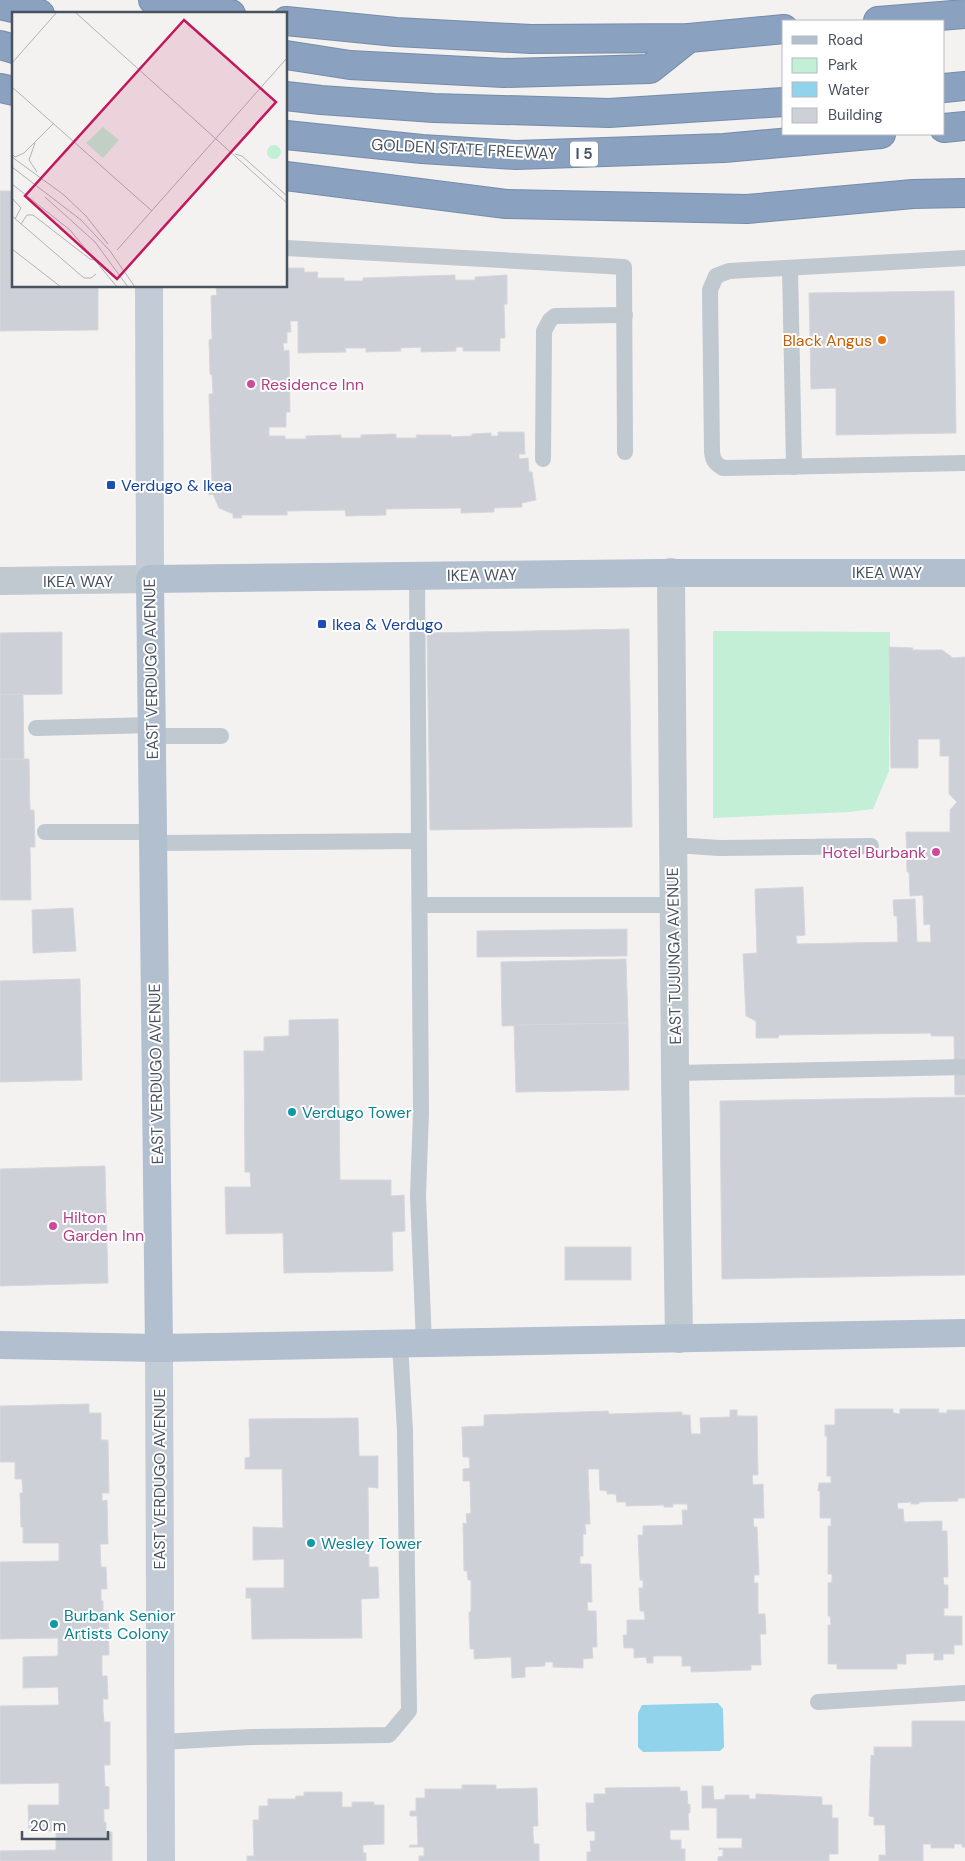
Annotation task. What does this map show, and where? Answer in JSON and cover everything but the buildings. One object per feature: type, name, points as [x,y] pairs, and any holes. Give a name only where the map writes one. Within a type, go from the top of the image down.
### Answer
[{"type":"highway","points":[[154,0],[205,4],[227,12]]},
{"type":"highway","points":[[0,5],[31,12]]},
{"type":"highway","points":[[890,20],[965,14]]},
{"type":"highway","points":[[288,21],[396,32],[531,39],[689,38],[782,29]]},
{"type":"highway","points":[[288,55],[350,65],[504,73],[650,68],[689,38]]},
{"type":"highway","points":[[945,88],[965,86]]},
{"type":"highway","points":[[288,96],[434,108],[609,113],[782,102]]},
{"type":"highway","points":[[945,128],[965,126]]},
{"type":"highway","name":"GOLDEN STATE FREEWAY","points":[[288,135],[422,150],[516,154],[724,148],[870,135]]},
{"type":"highway","points":[[288,176],[506,204],[746,209],[913,194],[965,192]]},
{"type":"main road","name":"EAST VERDUGO AVENUE","points":[[149,288],[150,579],[159,1348],[161,1861]]},
{"type":"main road","name":"IKEA WAY","points":[[150,579],[671,572],[965,572]]},
{"type":"main road","points":[[0,1345],[159,1348],[965,1333]]},
{"type":"street","name":"EAST TUJUNGA AVENUE","points":[[671,572],[679,1339]]},
{"type":"street","name":"IKEA WAY","points":[[0,581],[150,579]]},
{"type":"lane","points":[[288,248],[624,267],[626,452]]},
{"type":"lane","points":[[965,258],[728,271],[716,276],[710,290],[712,452],[713,460],[723,468],[965,463]]},
{"type":"lane","points":[[790,268],[794,466]]},
{"type":"lane","points":[[543,458],[544,331],[550,320],[555,316],[625,315]]},
{"type":"lane","points":[[161,1742],[252,1737],[389,1735],[409,1712],[405,1431],[412,1344],[421,1112],[417,576]]},
{"type":"lane","points":[[36,728],[152,731],[222,736]]},
{"type":"lane","points":[[45,832],[153,838],[419,841]]},
{"type":"lane","points":[[673,845],[720,848],[871,846]]},
{"type":"lane","points":[[420,905],[673,905]]},
{"type":"lane","points":[[675,1073],[965,1067]]},
{"type":"lane","points":[[818,1702],[965,1694]]},
{"type":"green space","points":[[713,631],[890,632],[889,771],[873,809],[849,812],[713,818]]},
{"type":"water","points":[[718,1703],[723,1709],[724,1747],[720,1751],[643,1752],[638,1747],[638,1713],[642,1705]]},
{"type":"place","name":"Black Angus","points":[[882,340]]},
{"type":"place","name":"Residence Inn","points":[[251,384]]},
{"type":"place","name":"Verdugo & Ikea","points":[[111,485]]},
{"type":"place","name":"Ikea & Verdugo","points":[[322,624]]},
{"type":"place","name":"Hotel Burbank","points":[[936,852]]},
{"type":"place","name":"Verdugo Tower","points":[[292,1112]]},
{"type":"place","name":"Hilton Garden Inn","points":[[53,1226]]},
{"type":"place","name":"Wesley Tower","points":[[311,1543]]},
{"type":"place","name":"Burbank Senior Artists Colony","points":[[54,1624]]}]
